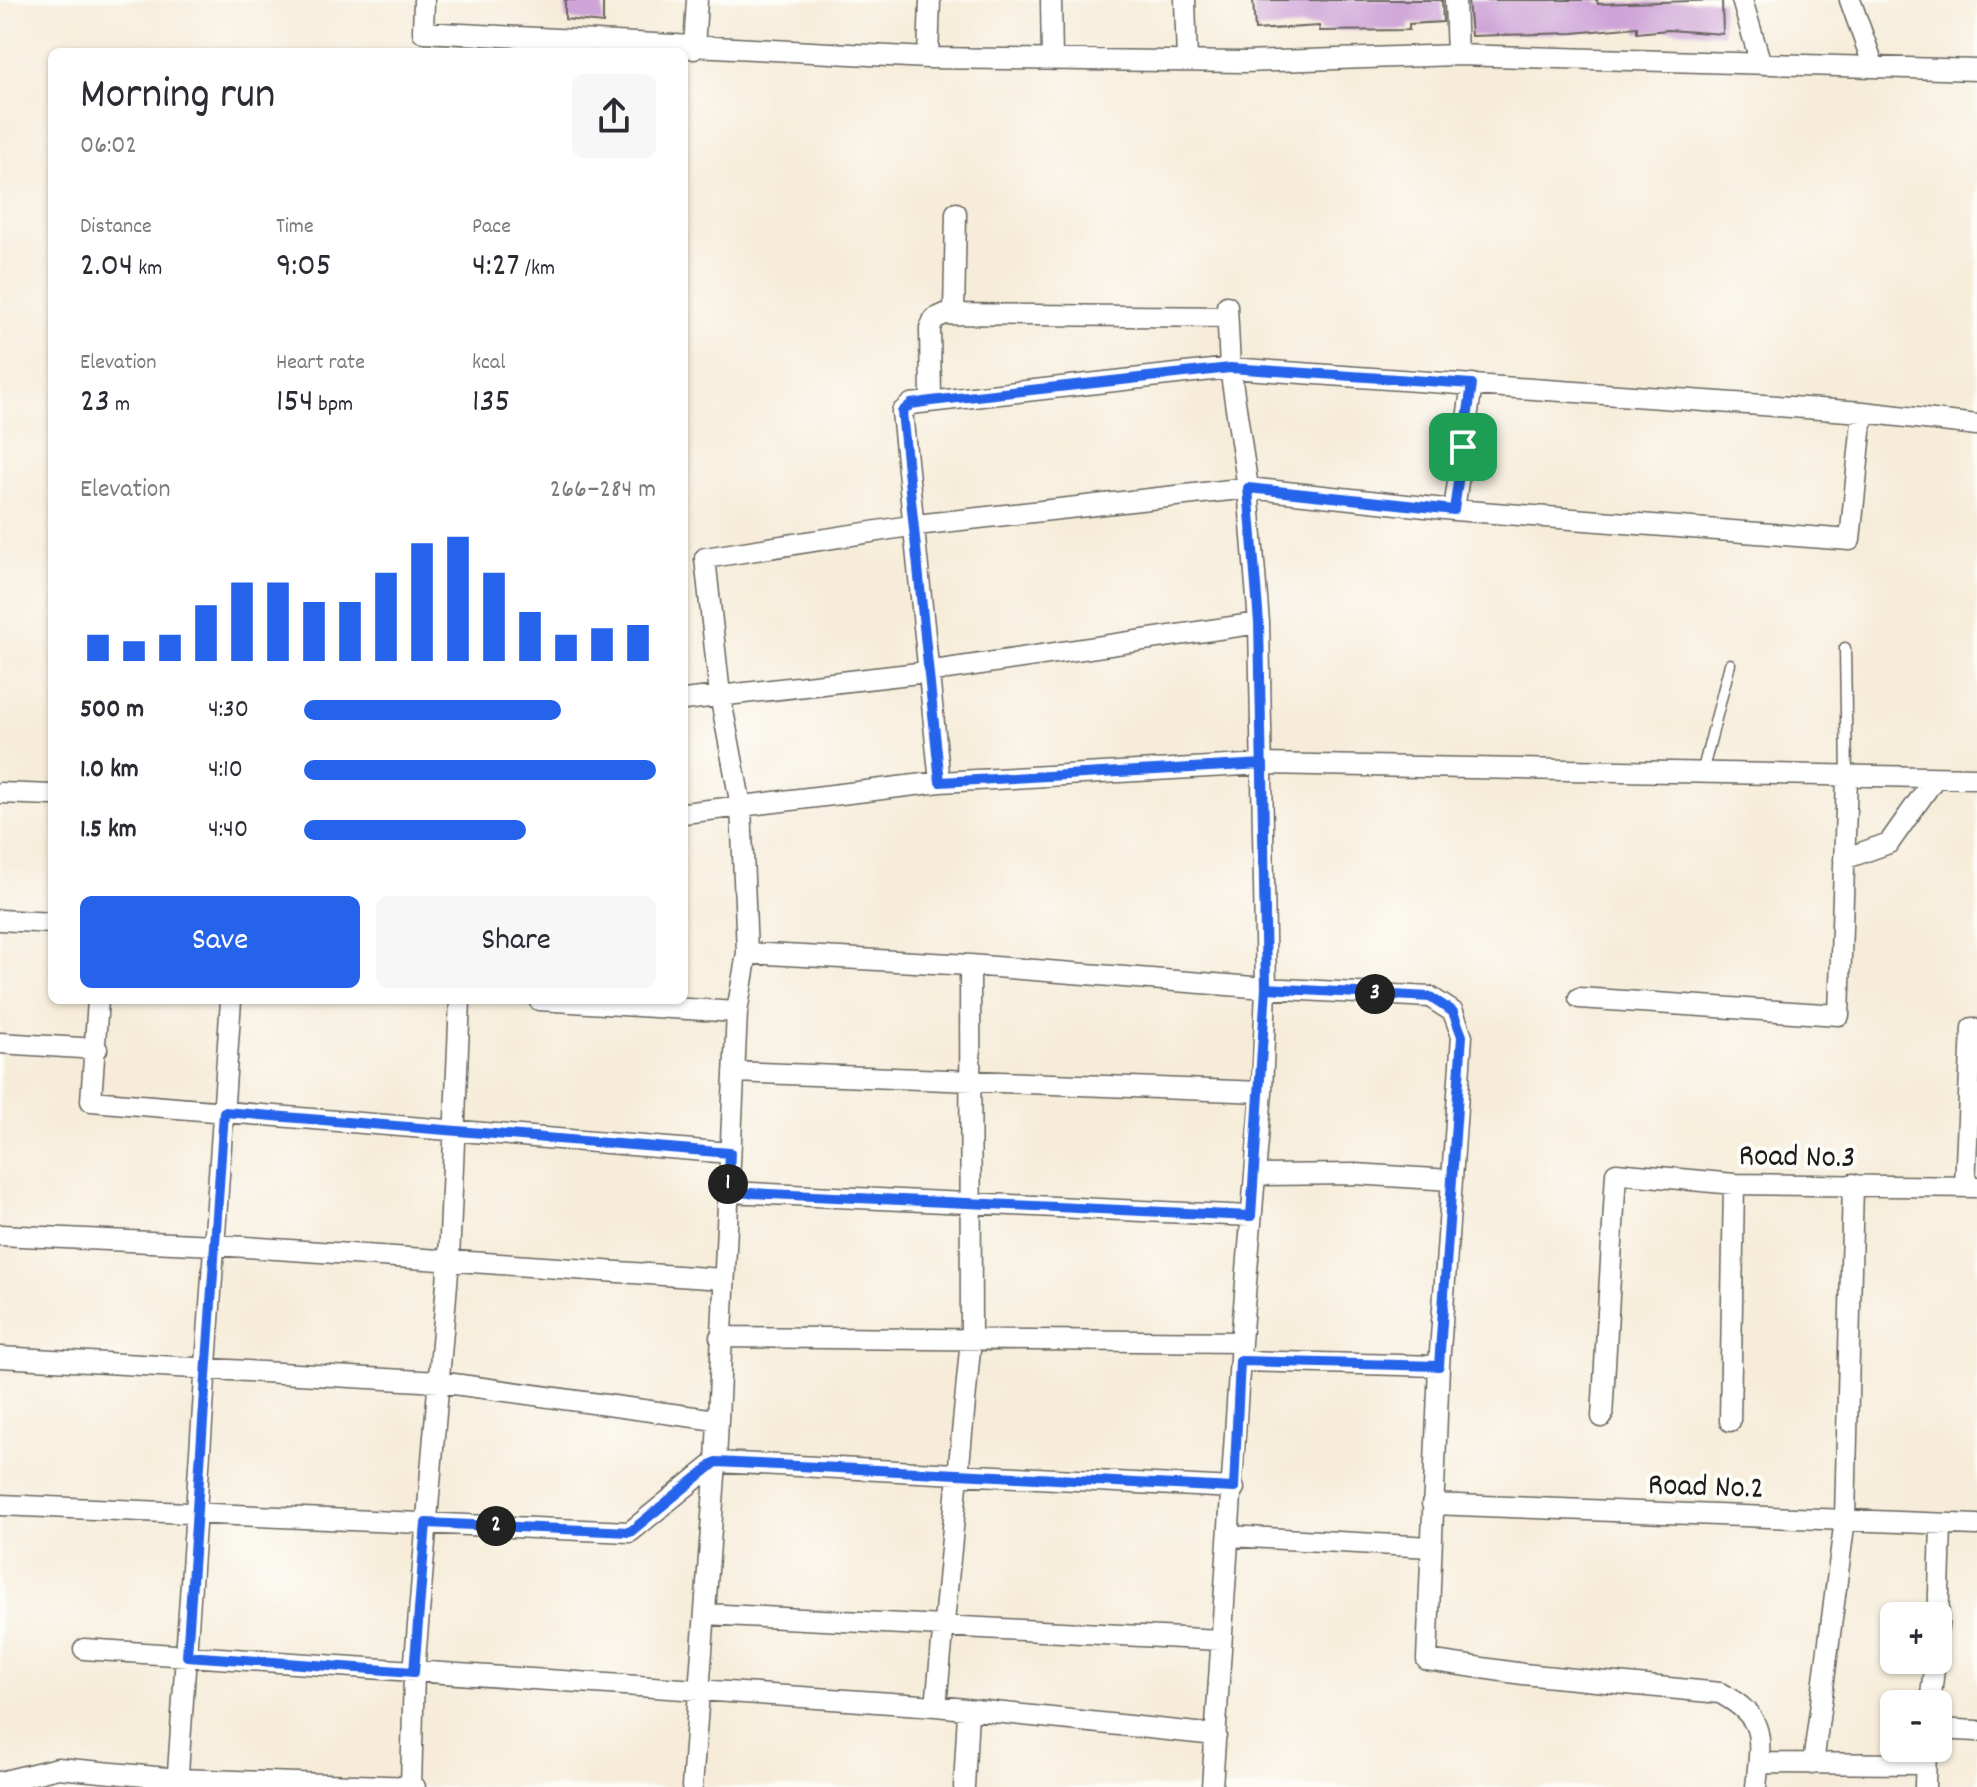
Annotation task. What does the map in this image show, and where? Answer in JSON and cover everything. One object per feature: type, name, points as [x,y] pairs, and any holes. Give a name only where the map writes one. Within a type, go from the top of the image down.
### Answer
[{"type":"street","points":[[424,0],[423,32],[678,48]]},
{"type":"street","points":[[694,49],[697,0]]},
{"type":"street","points":[[928,58],[930,0]]},
{"type":"street","points":[[1051,0],[1052,60]]},
{"type":"street","points":[[1185,0],[1187,61]]},
{"type":"street","points":[[1455,0],[1457,55]]},
{"type":"street","points":[[1742,0],[1761,64]]},
{"type":"street","points":[[1850,0],[1874,67]]},
{"type":"street","points":[[688,49],[1052,60],[1187,61],[1457,55],[1977,70]]},
{"type":"street","points":[[954,314],[956,213]]},
{"type":"street","points":[[931,401],[930,328],[934,319],[954,314],[1227,312],[1230,368],[1248,488],[1259,623],[1266,988],[1262,1092],[1212,1787]]},
{"type":"street","points":[[940,782],[902,412],[911,404],[1230,368],[1863,412],[1977,425]]},
{"type":"street","points":[[1454,510],[1472,384]]},
{"type":"street","points":[[692,1787],[716,1462],[737,1012],[747,953],[741,806],[720,695],[705,558],[916,525],[1248,488],[1454,510],[1850,540],[1863,412]]},
{"type":"street","points":[[688,699],[927,672],[1259,623]]},
{"type":"street","points":[[688,813],[940,782],[1263,764],[1847,778],[1977,778]]},
{"type":"street","points":[[1579,998],[1839,1015],[1847,778]]},
{"type":"street","points":[[1844,859],[1889,843],[1935,778]]},
{"type":"street","points":[[0,793],[48,795]]},
{"type":"street","points":[[0,920],[48,923]]},
{"type":"street","points":[[747,953],[1430,997],[1446,1004],[1459,1023],[1462,1036],[1439,1366],[1427,1660],[1523,1674],[1720,1693],[1746,1707],[1759,1730],[1756,1787]]},
{"type":"street","points":[[936,1706],[971,1339],[970,965]]},
{"type":"street","points":[[98,1004],[91,1101],[456,1128],[730,1153]]},
{"type":"street","points":[[178,1783],[231,1004]]},
{"type":"street","points":[[0,1782],[58,1768],[178,1783],[412,1787],[414,1672],[449,1260],[460,1004]]},
{"type":"street","points":[[605,1004],[737,1012]]},
{"type":"street","points":[[1971,1187],[1972,1028]]},
{"type":"street","points":[[0,1043],[97,1049]]},
{"type":"street","points":[[734,1072],[1262,1092]]},
{"type":"street","name":"Road No.3","points":[[1602,1417],[1616,1173],[1734,1184],[1971,1187]]},
{"type":"street","points":[[1255,1175],[1355,1174],[1451,1180]]},
{"type":"street","points":[[1730,1421],[1734,1184]]},
{"type":"street","points":[[1813,1764],[1845,1519],[1853,1184]]},
{"type":"street","points":[[728,1192],[1251,1216]]},
{"type":"street","points":[[0,1235],[215,1245],[723,1279]]},
{"type":"street","points":[[720,1337],[971,1339],[1241,1352],[1439,1366]]},
{"type":"street","points":[[0,1357],[439,1382],[716,1420]]},
{"type":"street","points":[[0,1505],[630,1532],[716,1462],[1234,1488]]},
{"type":"street","name":"Road No.2","points":[[1432,1504],[1977,1525]]},
{"type":"street","points":[[1939,1602],[1941,1525]]},
{"type":"street","points":[[1229,1536],[1431,1547]]},
{"type":"street","points":[[705,1614],[1221,1640]]},
{"type":"street","points":[[84,1649],[936,1706],[968,1712],[1216,1735]]},
{"type":"street","points":[[964,1787],[968,1712]]},
{"type":"street","points":[[1952,1730],[1977,1731]]},
{"type":"street","points":[[1759,1763],[1813,1764],[1880,1759]]},
{"type":"street","points":[[1925,1762],[1925,1787]]},
{"type":"lane","points":[[1845,648],[1847,778]]},
{"type":"lane","points":[[1701,775],[1730,664]]},
{"type":"building","points":[[565,0],[603,0],[603,23],[565,19]]},
{"type":"building","points":[[1253,0],[1442,0],[1443,22],[1409,24],[1409,30],[1320,31],[1319,26],[1255,30]]},
{"type":"building","points":[[1468,0],[1597,0],[1598,4],[1722,0],[1723,34],[1668,30],[1637,33],[1637,27],[1573,33],[1471,36]]},
{"type":"route","points":[[1463,447],[1454,510],[1248,488],[1259,623],[1263,764],[1266,988],[1262,1092],[1251,1216],[728,1192],[730,1153],[456,1128],[224,1112],[187,1656],[414,1672],[426,1523],[630,1532],[716,1462],[1234,1488],[1240,1361],[1439,1366],[1462,1036],[1453,1012],[1446,1004],[1430,997],[1266,988],[1265,876],[1263,764],[940,782],[902,412],[911,404],[931,401],[1230,368],[1472,384],[1463,447]]}]
